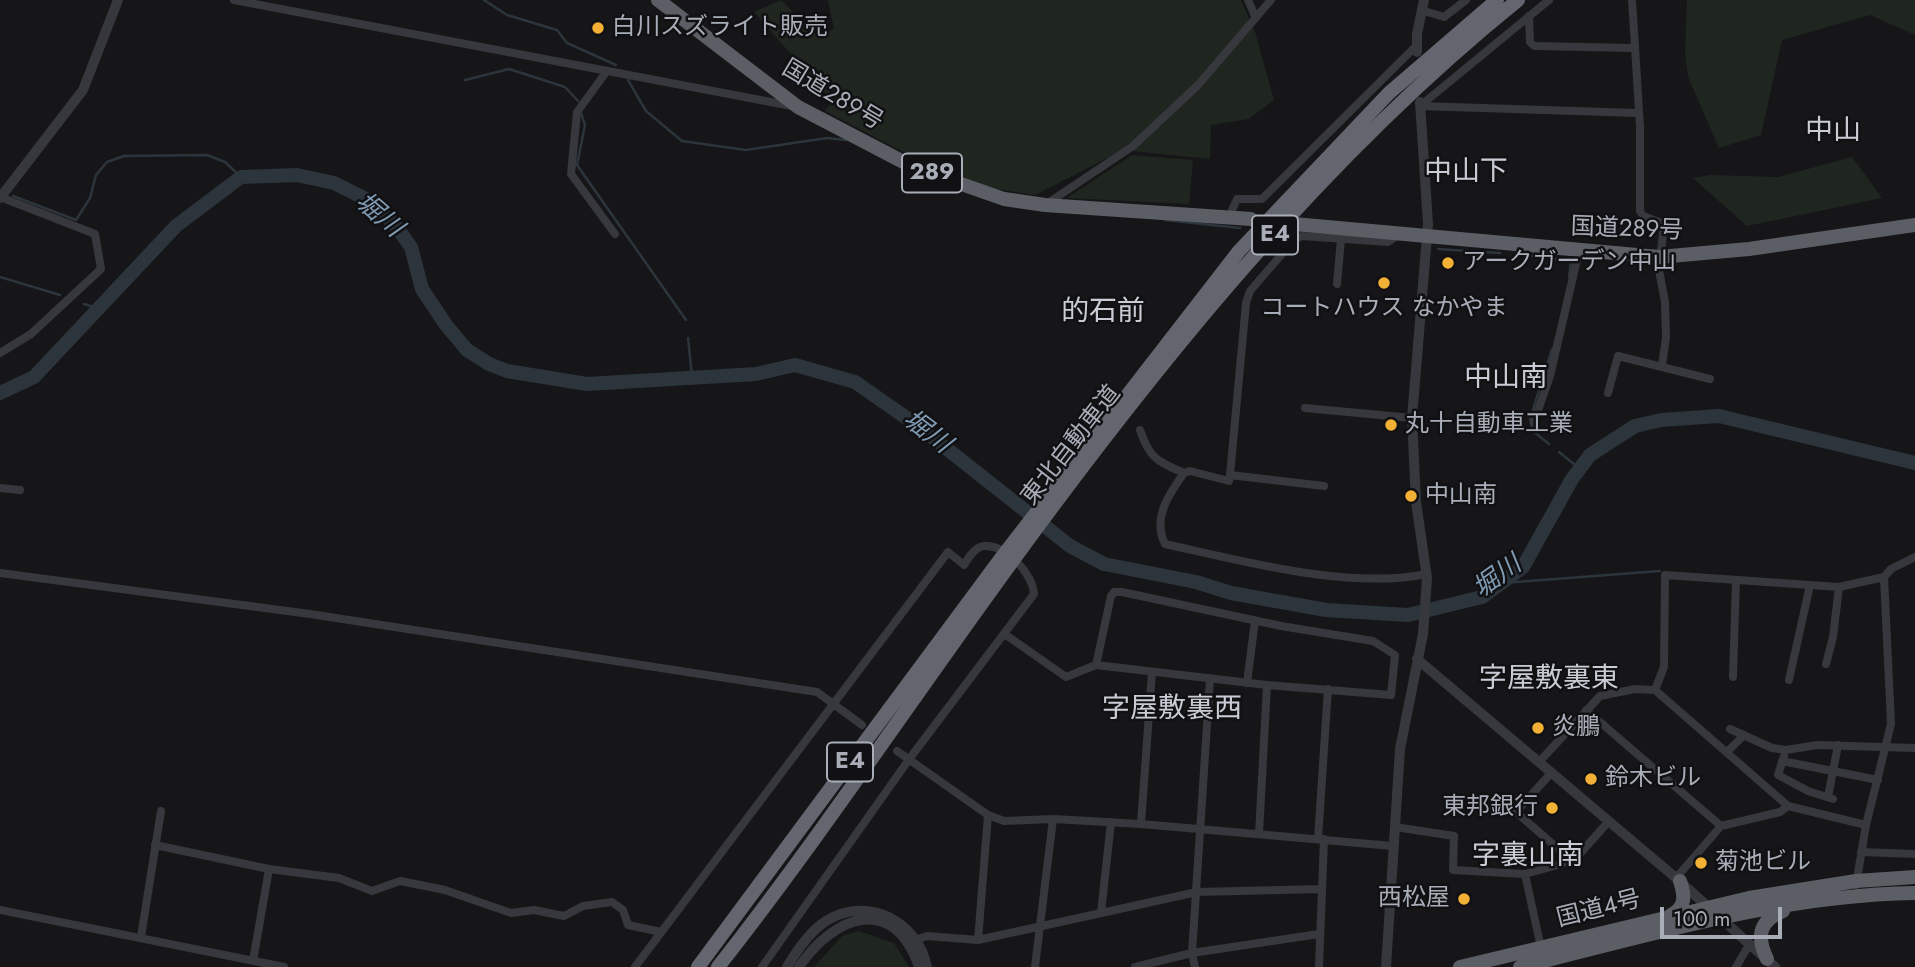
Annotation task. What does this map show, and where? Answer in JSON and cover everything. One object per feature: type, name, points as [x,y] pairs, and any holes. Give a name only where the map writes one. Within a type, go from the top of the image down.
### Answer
[{"type":"highway","name":"国道289号","points":[[658,0],[798,107],[913,167],[1004,199],[1045,205],[1251,219]]},
{"type":"highway","name":"東北自動車道","points":[[698,967],[1007,560],[1192,309],[1285,200],[1389,93],[1497,0]]},
{"type":"highway","name":"東北自動車道","points":[[1056,494],[1297,210],[1399,104],[1518,0]]},
{"type":"highway","name":"国道289号","points":[[1294,225],[1659,257],[1749,249],[1915,225]]},
{"type":"highway","name":"東北自動車道","points":[[718,967],[1007,560]]},
{"type":"highway","name":"国道4号","points":[[1520,967],[1720,918],[1915,877]]},
{"type":"highway","points":[[1667,917],[1679,910],[1683,902],[1678,879]]},
{"type":"highway","points":[[1771,963],[1759,936],[1762,925],[1770,916],[1851,891]]},
{"type":"highway","name":"国道4号","points":[[1460,967],[1708,907],[1851,891],[1915,893]]},
{"type":"street","points":[[0,353],[31,334],[101,269],[95,234],[0,197],[83,90],[117,0]]},
{"type":"street","points":[[234,0],[798,107]]},
{"type":"street","points":[[1248,0],[1255,16]]},
{"type":"street","points":[[1045,205],[1133,146],[1198,85],[1271,0]]},
{"type":"street","points":[[1229,217],[1237,199],[1262,199],[1416,49],[1422,5],[1444,17],[1465,0]]},
{"type":"street","points":[[1420,104],[1549,0]]},
{"type":"street","points":[[1632,0],[1640,211],[1643,216],[1664,224],[1659,257],[1666,338],[1662,365]]},
{"type":"street","points":[[1529,16],[1530,43],[1534,46],[1633,48]]},
{"type":"street","points":[[607,71],[577,112],[571,174],[615,234]]},
{"type":"street","points":[[1420,104],[1637,113]]},
{"type":"street","points":[[1386,967],[1400,749],[1423,634],[1427,576],[1416,502],[1412,418],[1413,368],[1427,237],[1420,104]]},
{"type":"street","points":[[1398,235],[1388,242],[1302,236],[1295,239],[1250,291],[1246,303],[1229,481],[1191,471],[1184,473],[1165,499],[1160,531],[1165,544],[1315,574],[1355,578],[1427,576]]},
{"type":"street","points":[[1337,284],[1342,239]]},
{"type":"street","points":[[1534,422],[1550,376],[1579,251]]},
{"type":"street","points":[[1608,393],[1618,356],[1710,379]]},
{"type":"street","points":[[1305,408],[1412,418]]},
{"type":"street","points":[[1140,430],[1147,451],[1155,460],[1184,473]]},
{"type":"street","points":[[1230,475],[1324,486]]},
{"type":"street","points":[[0,488],[20,490]]},
{"type":"street","points":[[635,967],[948,552],[964,565],[974,551],[983,545],[995,547],[1025,567],[1034,594],[1006,635],[910,758],[762,967]]},
{"type":"street","points":[[1655,690],[1664,667],[1665,575],[1839,587],[1884,577],[1891,569],[1915,557]]},
{"type":"street","points":[[0,573],[310,614],[817,692],[862,725]]},
{"type":"street","points":[[1851,891],[1887,746],[1892,699],[1884,577]]},
{"type":"street","points":[[1733,677],[1736,580]]},
{"type":"street","points":[[1789,680],[1810,585]]},
{"type":"street","points":[[1826,664],[1833,637],[1839,587]]},
{"type":"street","points":[[1006,635],[1066,677],[1096,665],[1247,683],[1391,695],[1395,655],[1373,641],[1114,592],[1096,665]]},
{"type":"street","points":[[1247,683],[1255,620]]},
{"type":"street","points":[[1417,659],[1678,879],[1771,963]]},
{"type":"street","points":[[1141,824],[1152,672]]},
{"type":"street","points":[[1195,967],[1192,953],[1210,679]]},
{"type":"street","points":[[1259,834],[1267,685]]},
{"type":"street","points":[[1319,967],[1321,839],[1328,689]]},
{"type":"street","points":[[1540,761],[1600,696],[1635,689],[1655,690],[1788,806],[1866,825]]},
{"type":"street","points":[[1586,710],[1721,826]]},
{"type":"street","points":[[1730,729],[1772,748],[1786,750],[1838,745],[1915,748]]},
{"type":"street","points":[[1727,752],[1744,735]]},
{"type":"street","points":[[1786,750],[1778,775],[1787,782],[1830,798],[1838,745]]},
{"type":"street","points":[[897,751],[988,815],[1004,821],[1054,819],[1111,822],[1393,846]]},
{"type":"street","points":[[1782,761],[1878,780]]},
{"type":"street","points":[[1552,772],[1517,812],[1571,860]]},
{"type":"street","points":[[1678,879],[1721,826],[1780,812],[1788,806]]},
{"type":"street","points":[[141,937],[161,811]]},
{"type":"street","points":[[978,940],[988,815]]},
{"type":"street","points":[[1035,967],[1054,819]]},
{"type":"street","points":[[1395,827],[1454,836],[1453,870],[1525,874],[1576,858],[1609,821]]},
{"type":"street","points":[[1101,913],[1111,822]]},
{"type":"street","points":[[155,845],[269,869],[339,878],[372,891],[400,881],[445,890],[511,913],[534,910],[564,916],[583,906],[612,902],[622,910],[628,925],[661,932]]},
{"type":"street","points":[[1861,852],[1915,854]]},
{"type":"street","points":[[253,961],[269,869]]},
{"type":"street","points":[[1525,874],[1541,948]]},
{"type":"street","points":[[918,939],[927,936],[978,940],[1197,892],[1320,889]]},
{"type":"street","points":[[0,910],[284,967]]},
{"type":"street","points":[[787,967],[817,928],[841,914],[869,911],[898,921],[918,939],[927,967]]},
{"type":"street","points":[[799,967],[832,931],[852,921],[864,920],[886,924],[908,940],[919,967]]},
{"type":"street","points":[[1135,967],[1192,953],[1319,934]]},
{"type":"street","points":[[1735,967],[1749,945]]},
{"type":"shaded area","points":[[781,0],[818,36],[834,29],[828,0],[1241,0],[1255,32],[1274,100],[1249,119],[1211,125],[1210,159],[1123,150],[1035,195],[996,189],[928,165],[825,111],[832,101],[754,12]]},
{"type":"shaded area","points":[[1687,0],[1915,0],[1915,35],[1870,15],[1782,40],[1761,135],[1719,148],[1688,77],[1685,54]]},
{"type":"shaded area","points":[[1132,155],[1193,160],[1189,204],[1067,198]]},
{"type":"shaded area","points":[[1852,157],[1882,198],[1747,226],[1693,178],[1710,175],[1778,177]]},
{"type":"shaded area","points":[[859,931],[894,943],[909,967],[814,967],[842,936]]},
{"type":"waterway","points":[[484,0],[507,15],[557,30],[567,43],[616,65]]},
{"type":"waterway","points":[[465,80],[509,69],[565,87],[578,101]]},
{"type":"waterway","points":[[628,80],[646,111],[682,141],[746,150],[827,138],[846,140]]},
{"type":"waterway","points":[[581,113],[585,125],[577,165],[686,320]]},
{"type":"waterway","points":[[13,196],[76,220],[90,198],[96,175],[107,162],[124,156],[207,155],[225,162],[241,177]]},
{"type":"waterway","name":"堀川","points":[[0,393],[34,377],[176,226],[241,177],[297,175],[334,183],[368,200],[395,225],[411,247],[422,289],[446,325],[467,350],[489,364],[507,371],[587,384],[756,374],[795,365],[855,382],[918,426],[1070,546],[1104,564],[1196,582],[1231,593],[1326,610],[1408,615],[1482,597],[1523,567],[1572,479],[1590,455],[1635,426],[1661,420],[1719,416],[1915,463]]},
{"type":"waterway","points":[[1165,220],[1240,228]]},
{"type":"waterway","points":[[1438,249],[1500,253]]},
{"type":"waterway","points":[[1518,254],[1571,261],[1569,277]]},
{"type":"waterway","points":[[0,277],[60,295]]},
{"type":"waterway","points":[[84,304],[100,309]]},
{"type":"waterway","points":[[688,338],[692,376]]},
{"type":"waterway","points":[[1549,444],[1533,431],[1530,419],[1552,349]]},
{"type":"waterway","points":[[1559,452],[1580,469]]},
{"type":"waterway","points":[[1503,583],[1660,571]]},
{"type":"place","name":"白川スズライト販売","points":[[598,28]]},
{"type":"place","name":"アークガーデン中山","points":[[1448,263]]},
{"type":"place","name":"コートハウス なかやま","points":[[1384,283]]},
{"type":"place","name":"丸十自動車工業","points":[[1391,425]]},
{"type":"place","name":"中山南","points":[[1411,496]]},
{"type":"place","name":"炎鵬","points":[[1538,728]]},
{"type":"place","name":"鈴木ビル","points":[[1591,779]]},
{"type":"place","name":"東邦銀行","points":[[1552,808]]},
{"type":"place","name":"菊池ビル","points":[[1701,863]]},
{"type":"place","name":"西松屋","points":[[1464,899]]},
{"type":"district","name":"中山","points":[[1833,132]]},
{"type":"district","name":"中山下","points":[[1466,173]]},
{"type":"district","name":"的石前","points":[[1103,313]]},
{"type":"district","name":"中山南","points":[[1506,379]]},
{"type":"district","name":"字屋敷裏東","points":[[1549,680]]},
{"type":"district","name":"字屋敷裏西","points":[[1172,710]]},
{"type":"district","name":"字裏山南","points":[[1528,857]]}]
